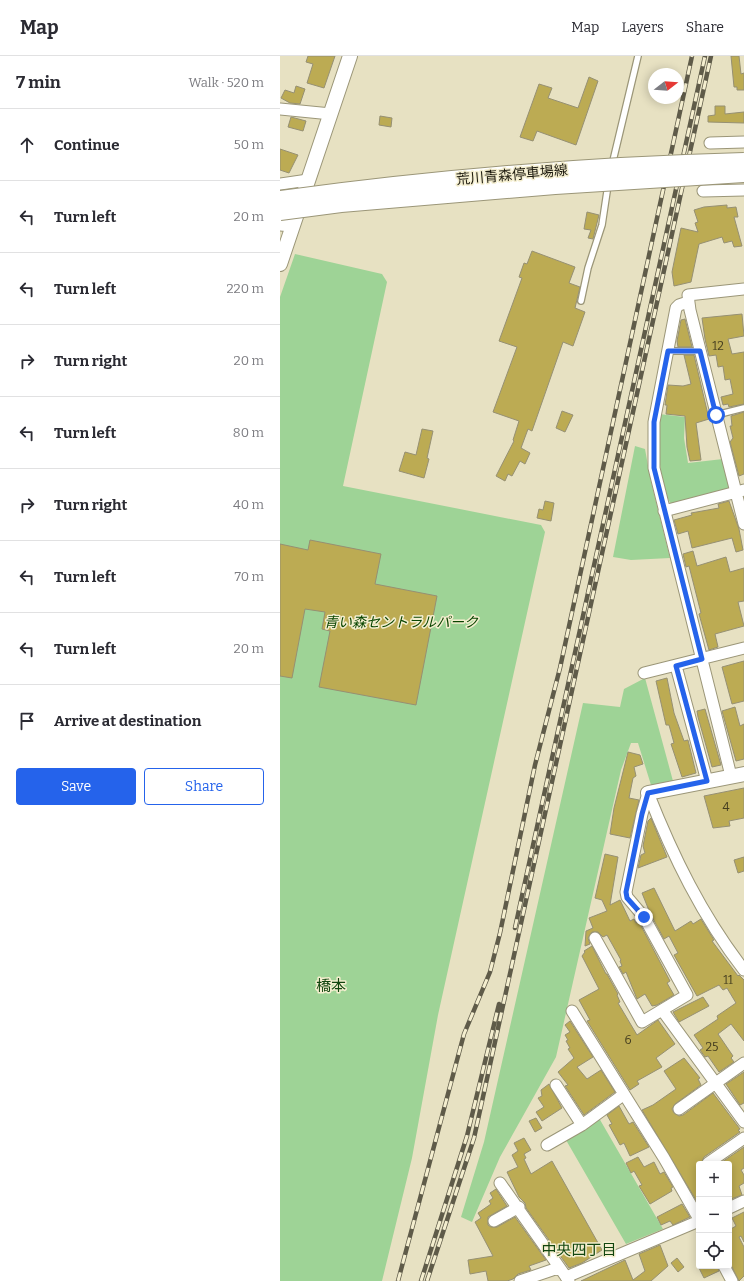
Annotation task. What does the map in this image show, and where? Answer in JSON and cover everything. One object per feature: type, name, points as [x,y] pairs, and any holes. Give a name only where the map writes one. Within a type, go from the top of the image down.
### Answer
[{"type":"main road","name":"荒川青森停車場線","points":[[280,199],[338,191],[559,170],[744,161]]},
{"type":"main road","name":"荒川青森停車場線","points":[[280,212],[341,204],[555,186],[744,174]]},
{"type":"street","points":[[280,264],[286,226],[308,180],[350,56]]},
{"type":"street","points":[[280,109],[331,114]]},
{"type":"street","points":[[710,143],[744,142]]},
{"type":"street","points":[[280,184],[308,180]]},
{"type":"street","points":[[703,191],[744,190]]},
{"type":"street","points":[[744,289],[689,294],[688,302],[716,415],[740,491],[744,524]]},
{"type":"street","points":[[648,793],[738,775],[702,659],[654,468],[652,436],[676,308],[679,305],[688,302]]},
{"type":"street","points":[[664,511],[740,491]]},
{"type":"street","points":[[644,673],[744,648]]},
{"type":"street","points":[[676,666],[707,781]]},
{"type":"street","points":[[648,793],[687,882],[709,919],[744,970]]},
{"type":"street","points":[[595,938],[642,1022],[687,996],[644,917],[627,898],[626,892],[642,814],[648,793]]},
{"type":"street","points":[[662,1010],[744,1122]]},
{"type":"street","points":[[572,1011],[664,1158],[696,1215]]},
{"type":"street","points":[[679,1109],[744,1063]]},
{"type":"street","points":[[556,1085],[582,1125]]},
{"type":"street","points":[[547,1145],[582,1125],[624,1095]]},
{"type":"street","points":[[711,1161],[744,1138]]},
{"type":"street","points":[[500,1183],[519,1207],[558,1268],[567,1279],[696,1221]]},
{"type":"street","points":[[732,1207],[744,1201]]},
{"type":"street","points":[[494,1221],[519,1207]]},
{"type":"street","points":[[520,1281],[558,1268]]},
{"type":"street","points":[[726,1269],[732,1281]]},
{"type":"lane","points":[[611,171],[638,56]]},
{"type":"lane","points":[[581,300],[588,268],[602,225],[609,178]]},
{"type":"lane","points":[[668,351],[700,351]]},
{"type":"lane","points":[[716,415],[744,408]]},
{"type":"green space","name":"青い森セントラルパーク","points":[[295,254],[382,274],[387,282],[343,486],[541,525],[545,532],[438,1015],[412,1158],[382,1281],[280,1281],[280,297]]},
{"type":"green space","points":[[659,414],[685,417],[684,438],[688,463],[723,459],[730,486],[729,489],[671,504],[662,488],[659,452]]},
{"type":"green space","points":[[635,446],[645,449],[651,482],[670,558],[631,560],[613,557]]},
{"type":"green space","points":[[645,678],[673,781],[651,785],[638,743],[631,743],[621,770],[556,1057],[500,1157],[472,1222],[461,1217],[484,1142],[583,703],[620,707],[624,689]]},
{"type":"green space","points":[[599,1118],[663,1229],[626,1244],[566,1140]]},
{"type":"building","points":[[308,56],[335,56],[324,88],[307,83],[313,64],[306,62]]},
{"type":"building","points":[[731,56],[739,56],[741,74],[744,73],[744,90],[737,90],[737,87],[734,87]]},
{"type":"building","points":[[589,77],[598,81],[576,145],[537,131],[533,141],[520,137],[539,84],[552,88],[548,98],[578,108]]},
{"type":"building","points":[[296,86],[305,89],[300,104],[290,103],[281,98],[285,90],[294,93]]},
{"type":"building","points":[[715,106],[725,106],[725,114],[744,112],[744,123],[708,122],[708,116],[715,115]]},
{"type":"building","points":[[380,116],[392,118],[391,127],[379,125]]},
{"type":"building","points":[[291,117],[306,121],[303,131],[288,127]]},
{"type":"building","points":[[280,149],[298,155],[289,173],[280,170]]},
{"type":"building","points":[[727,205],[727,208],[736,207],[738,217],[734,217],[742,246],[734,247],[732,241],[724,243],[722,237],[699,244],[691,282],[674,286],[672,272],[681,228],[698,232],[695,223],[698,222],[694,210],[704,207]]},
{"type":"building","points":[[587,212],[599,215],[593,239],[588,238],[591,230],[584,229]]},
{"type":"building","points":[[532,251],[575,267],[569,283],[580,287],[575,308],[585,312],[573,346],[563,342],[532,431],[528,429],[521,448],[530,453],[525,464],[520,461],[512,476],[508,474],[505,481],[496,476],[514,441],[513,440],[519,421],[493,412],[517,347],[499,341],[522,278],[519,277],[524,263],[527,264]]},
{"type":"building","points":[[742,314],[744,336],[728,339],[732,354],[744,352],[744,404],[729,407],[728,404],[723,405],[721,397],[733,394],[730,379],[725,380],[723,366],[718,367],[716,355],[709,356],[702,318]]},
{"type":"building","points":[[685,319],[692,347],[678,347],[677,341],[681,320]]},
{"type":"building","points":[[684,355],[694,355],[709,419],[696,423],[701,460],[690,461],[687,447],[685,416],[666,414],[667,405],[665,405],[668,385],[683,386],[691,384]]},
{"type":"building","points":[[562,411],[573,415],[565,432],[556,428]]},
{"type":"building","points":[[744,412],[744,474],[739,476],[730,442],[733,438],[730,426],[732,426],[731,416]]},
{"type":"building","points":[[422,429],[433,431],[427,458],[429,459],[424,478],[399,471],[405,452],[416,455]]},
{"type":"building","points":[[545,501],[554,503],[551,521],[537,518],[539,509],[543,510]]},
{"type":"building","points":[[729,501],[739,529],[743,550],[736,552],[732,538],[692,548],[688,531],[678,534],[674,520],[692,515],[691,513],[719,508],[718,504]]},
{"type":"building","points":[[310,540],[381,554],[375,584],[437,596],[416,705],[319,687],[330,631],[322,629],[325,612],[305,609],[292,678],[280,676],[280,544],[308,550]]},
{"type":"building","points":[[693,551],[697,566],[726,557],[730,572],[744,568],[744,601],[738,602],[744,626],[715,634],[718,647],[709,650],[699,614],[701,613],[689,566],[686,567],[683,554]]},
{"type":"building","points":[[744,661],[744,701],[732,704],[722,667]]},
{"type":"building","points":[[667,678],[674,713],[684,741],[688,740],[696,773],[682,777],[671,744],[674,743],[669,725],[666,725],[656,681]]},
{"type":"building","points":[[735,707],[740,726],[744,724],[744,759],[736,761],[722,711]]},
{"type":"building","points":[[705,709],[721,765],[712,767],[697,711]]},
{"type":"building","points":[[628,752],[640,755],[643,764],[634,767],[636,776],[633,778],[629,798],[639,800],[630,838],[610,834],[614,808]]},
{"type":"building","points":[[744,788],[744,818],[729,821],[730,826],[713,828],[704,796]]},
{"type":"building","points":[[651,818],[667,857],[638,868],[641,855],[645,853],[643,846],[648,821]]},
{"type":"building","points":[[605,854],[618,857],[610,905],[620,900],[630,921],[634,919],[636,923],[639,922],[670,981],[667,983],[674,995],[657,1005],[652,1006],[645,994],[637,999],[626,972],[623,974],[619,967],[622,966],[621,960],[607,935],[603,937],[598,932],[592,932],[588,938],[590,944],[585,946],[586,931],[593,928],[589,918],[607,911],[602,900],[595,898]]},
{"type":"building","points":[[744,857],[744,871],[738,873],[734,860]]},
{"type":"building","points":[[654,888],[675,931],[691,921],[693,924],[701,919],[714,940],[712,941],[738,976],[739,975],[744,980],[744,1041],[731,1024],[718,1034],[733,1056],[731,1058],[734,1062],[719,1072],[708,1056],[705,1057],[700,1050],[703,1048],[694,1035],[718,1019],[717,1016],[736,1003],[727,988],[723,990],[719,985],[697,996],[674,955],[678,953],[669,936],[664,939],[650,913],[642,893]]},
{"type":"building","points":[[592,946],[618,994],[617,995],[620,1002],[618,1003],[637,1035],[658,1020],[675,1044],[656,1058],[662,1067],[637,1081],[639,1084],[630,1090],[587,1021],[590,1020],[579,1000],[599,989],[582,956],[585,952],[584,951]]},
{"type":"building","points":[[703,997],[709,1006],[679,1022],[673,1012]]},
{"type":"building","points":[[570,1021],[593,1057],[577,1067],[587,1079],[601,1070],[615,1092],[584,1115],[565,1086],[568,1085],[558,1072],[574,1058],[568,1049],[570,1048],[566,1041],[568,1040],[565,1035],[570,1032],[565,1025]]},
{"type":"building","points":[[684,1058],[700,1078],[698,1079],[701,1085],[675,1104],[672,1109],[674,1113],[679,1116],[683,1115],[713,1093],[740,1129],[738,1130],[740,1132],[704,1157],[702,1161],[696,1161],[696,1200],[642,1110],[653,1105],[676,1089],[664,1071]]},
{"type":"building","points":[[744,1072],[744,1103],[740,1105],[726,1084]]},
{"type":"building","points":[[549,1084],[562,1108],[542,1121],[536,1112],[544,1107],[538,1098],[542,1096],[541,1090]]},
{"type":"building","points":[[619,1106],[629,1124],[633,1122],[649,1147],[630,1156],[624,1143],[620,1145],[609,1125],[612,1124],[607,1115]]},
{"type":"building","points":[[536,1118],[542,1128],[535,1132],[529,1121]]},
{"type":"building","points":[[524,1138],[531,1150],[524,1154],[526,1158],[524,1159],[531,1174],[552,1161],[602,1250],[582,1263],[569,1268],[526,1208],[525,1203],[519,1197],[507,1172],[518,1167],[512,1155],[518,1151],[514,1143]]},
{"type":"building","points":[[744,1147],[744,1168],[741,1170],[744,1175],[744,1183],[739,1186],[742,1195],[732,1199],[732,1161],[723,1161]]},
{"type":"building","points":[[638,1157],[644,1167],[654,1162],[660,1174],[664,1172],[673,1187],[671,1188],[672,1191],[650,1204],[639,1186],[642,1185],[634,1171],[631,1173],[626,1163]]},
{"type":"building","points":[[496,1189],[507,1206],[488,1217],[488,1225],[491,1227],[497,1227],[515,1217],[546,1260],[529,1266],[531,1270],[518,1274],[513,1279],[507,1281],[488,1281],[486,1271],[470,1274],[468,1260],[493,1256],[475,1222],[481,1218],[478,1213],[491,1204],[489,1201],[493,1198],[490,1193]]},
{"type":"building","points":[[682,1204],[690,1217],[673,1225],[670,1221],[661,1225],[657,1217]]},
{"type":"building","points":[[744,1212],[744,1242],[741,1236],[739,1237],[744,1247],[744,1276],[739,1281],[732,1267],[732,1228],[736,1226],[732,1218]]},
{"type":"building","points":[[660,1245],[668,1266],[651,1281],[581,1281],[625,1260],[633,1280],[645,1271],[639,1254]]},
{"type":"building","points":[[677,1258],[684,1267],[678,1272],[671,1263]]},
{"type":"building","points":[[700,1269],[718,1269],[719,1271],[704,1278]]},
{"type":"railway","points":[[398,1281],[464,1034],[490,972],[500,933],[535,765],[560,668],[692,56]]},
{"type":"railway","points":[[515,928],[705,56]]},
{"type":"railway","points":[[427,1281],[474,1138],[711,56]]},
{"type":"railway","points":[[421,1281],[467,1136],[499,1004]]},
{"type":"district","name":"橋本","points":[[331,986]]},
{"type":"district","name":"中央四丁目","points":[[579,1250]]},
{"type":"route","points":[[644,917],[627,898],[626,892],[642,814],[648,793],[707,781],[676,666],[702,659],[658,488],[652,451],[654,422],[668,351],[700,351],[716,415]]}]
